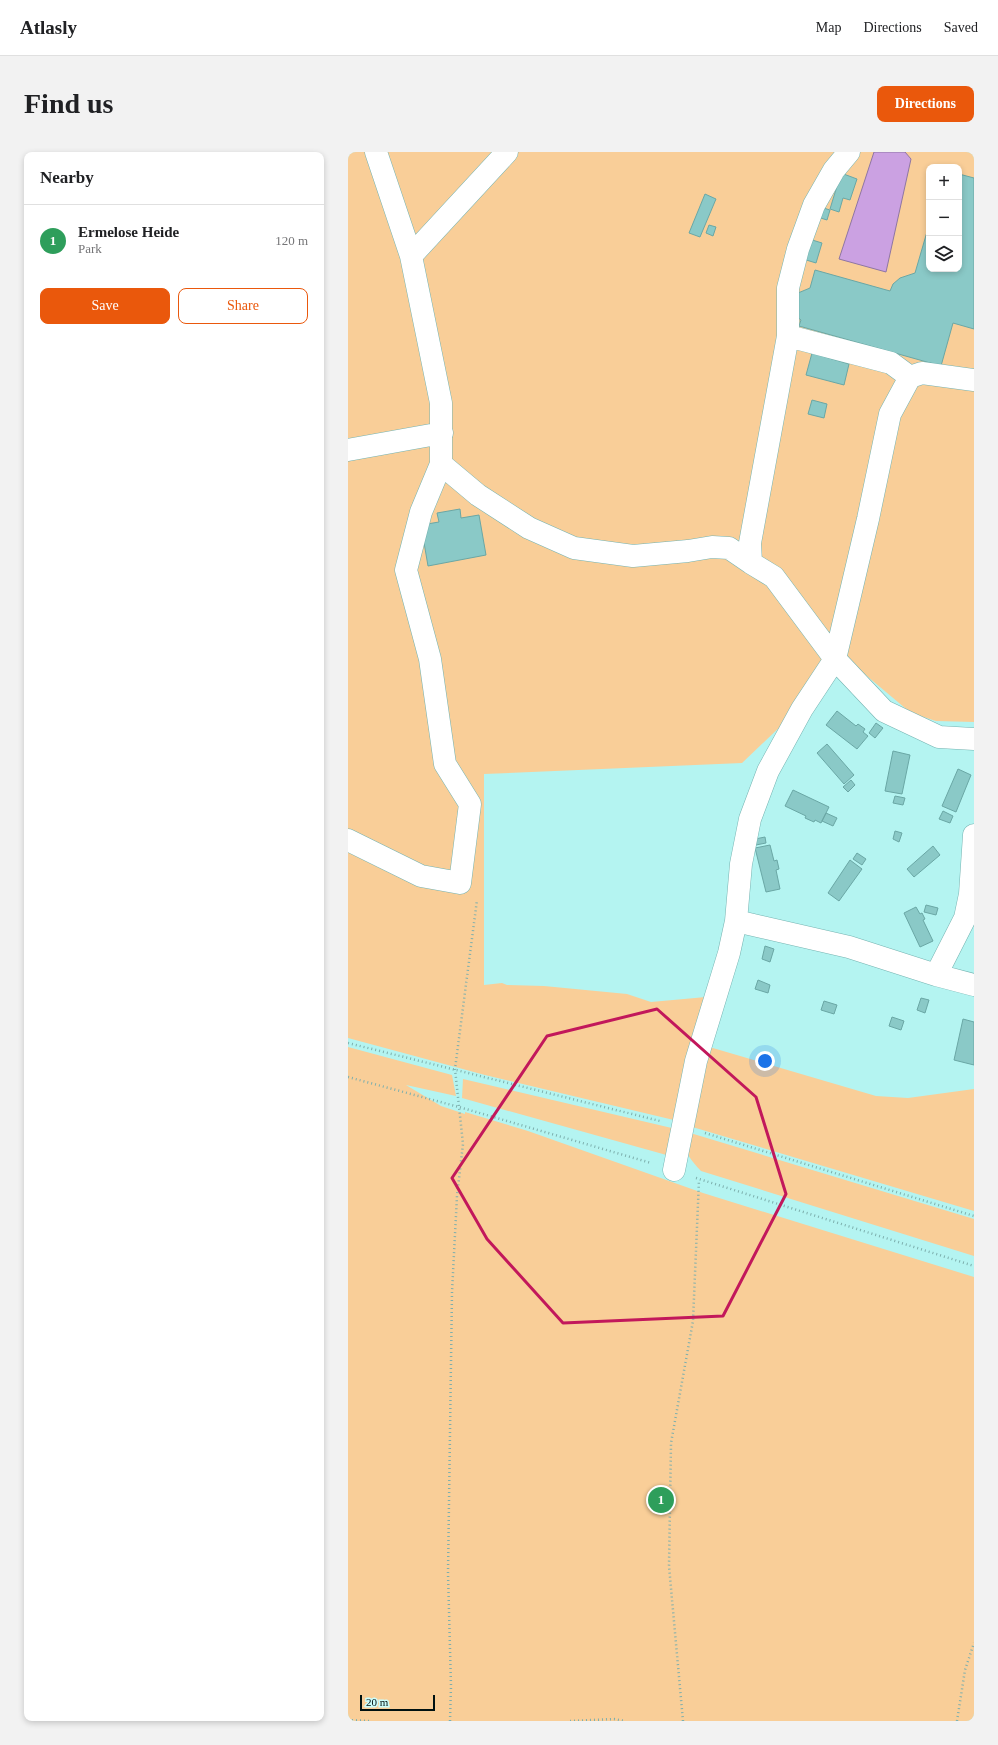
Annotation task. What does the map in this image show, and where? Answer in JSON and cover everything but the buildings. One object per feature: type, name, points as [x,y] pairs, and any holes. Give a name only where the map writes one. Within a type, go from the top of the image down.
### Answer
[{"type":"lane","points":[[348,840],[421,876],[460,883],[470,804],[445,764],[430,659],[406,570],[422,512],[441,464],[441,403],[411,256],[376,152]]},
{"type":"lane","points":[[411,256],[507,152]]},
{"type":"lane","points":[[751,563],[750,543],[788,336],[788,288],[798,249],[814,205],[834,170],[849,152]]},
{"type":"lane","points":[[788,336],[891,363],[910,377]]},
{"type":"lane","points":[[674,1170],[696,1062],[729,953],[736,921],[741,864],[750,819],[768,771],[802,709],[835,659],[868,518],[890,414],[910,377],[922,374],[974,380]]},
{"type":"lane","points":[[348,450],[442,433]]},
{"type":"lane","points":[[441,464],[478,495],[529,528],[574,548],[633,556],[688,551],[712,547],[729,548],[774,577],[835,659],[884,711],[939,737],[974,739]]},
{"type":"lane","points":[[936,975],[965,918],[970,894],[970,875],[974,835]]},
{"type":"lane","points":[[736,921],[849,947],[936,975],[974,984]]},
{"type":"path","points":[[450,1721],[451,1686],[448,1573],[451,1459],[452,1292],[457,1196],[463,1144],[455,1069],[479,889],[460,883]]},
{"type":"path","points":[[348,1077],[459,1107],[674,1170],[699,1180],[974,1266]]},
{"type":"path","points":[[683,1721],[669,1566],[672,1443],[693,1321],[699,1180]]},
{"type":"path","points":[[957,1721],[965,1670],[974,1643]]},
{"type":"path","points":[[348,1720],[370,1721]]},
{"type":"path","points":[[570,1721],[625,1721]]},
{"type":"highlighted area","points":[[657,1009],[756,1097],[786,1194],[723,1316],[563,1323],[487,1239],[452,1178],[547,1036]]},
{"type":"shaded area","points":[[348,152],[974,152],[974,722],[936,721],[911,713],[849,661],[742,763],[484,774],[484,985],[502,983],[507,985],[544,986],[627,994],[651,1002],[706,997],[678,1121],[485,1075],[348,1038]]},
{"type":"shaded area","points":[[874,152],[905,152],[911,159],[886,272],[839,259]]},
{"type":"shaded area","points":[[706,1046],[876,1096],[908,1098],[974,1089],[974,1211],[689,1126]]},
{"type":"shaded area","points":[[348,1047],[452,1075],[456,1096],[406,1085],[441,1106],[528,1131],[703,1193],[974,1277],[974,1721],[348,1721]]},
{"type":"shaded area","points":[[463,1079],[676,1129],[670,1156],[462,1098]]},
{"type":"shaded area","points":[[687,1132],[974,1219],[974,1256],[701,1171],[692,1161],[686,1149]]},
{"type":"place","name":"Ermelose Heide","points":[[661,1500]]}]
